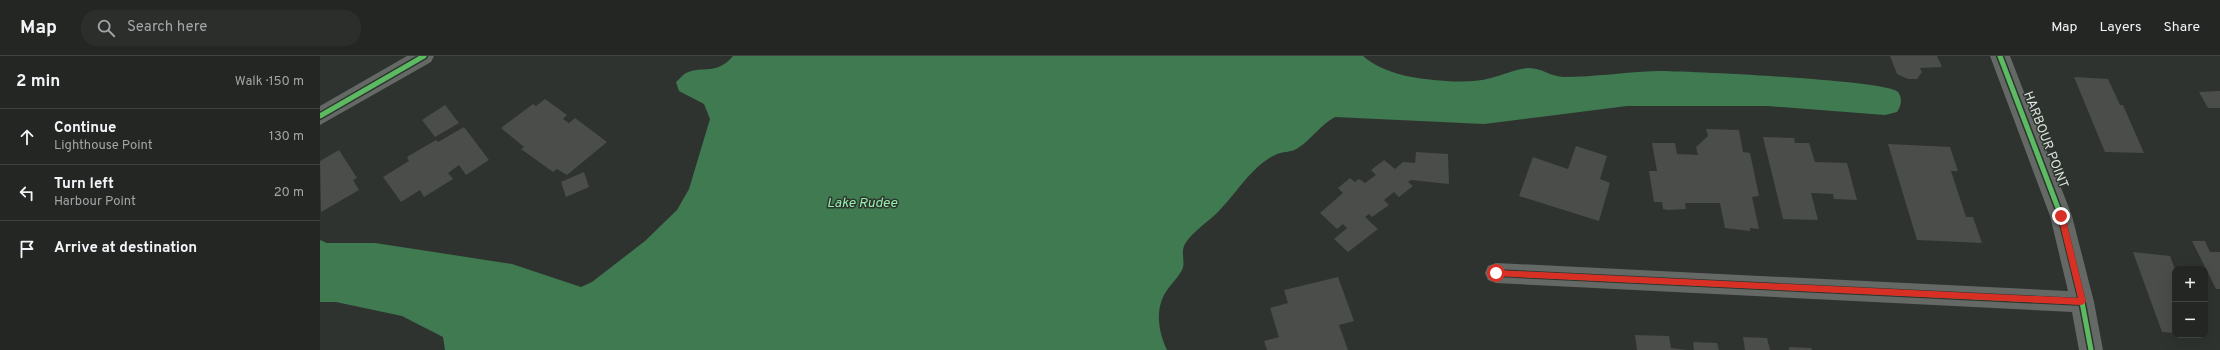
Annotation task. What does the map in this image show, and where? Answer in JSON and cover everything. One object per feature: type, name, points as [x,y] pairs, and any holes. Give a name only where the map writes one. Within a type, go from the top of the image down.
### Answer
[{"type":"street","points":[[320,116],[424,56]]},
{"type":"street","name":"HARBOUR POINT","points":[[2000,56],[2061,216],[2082,302],[2091,350]]},
{"type":"street","points":[[1496,273],[2082,302]]},
{"type":"water","name":"Lake Rudee","points":[[733,56],[1363,56],[1381,68],[1392,72],[1435,80],[1463,82],[1480,80],[1529,68],[1538,69],[1559,77],[1658,71],[1706,73],[1784,77],[1860,84],[1886,88],[1898,92],[1901,97],[1901,102],[1897,112],[1885,115],[1767,106],[1627,106],[1484,124],[1335,117],[1298,148],[1275,155],[1258,166],[1225,205],[1196,231],[1185,244],[1182,270],[1164,295],[1161,302],[1159,315],[1160,330],[1167,350],[445,350],[443,337],[402,316],[336,302],[320,302],[320,240],[327,243],[375,243],[512,264],[581,287],[592,282],[645,241],[677,210],[689,189],[710,119],[704,104],[679,91],[676,82],[686,73],[721,66]]},
{"type":"building","points":[[1890,56],[1937,56],[1942,67],[1920,68],[1922,72],[1917,79],[1908,79],[1897,74]]},
{"type":"building","points":[[2074,77],[2108,79],[2120,105],[2123,105],[2144,153],[2105,152]]},
{"type":"building","points":[[2220,91],[2220,108],[2208,108],[2199,92]]},
{"type":"building","points":[[545,99],[567,115],[563,119],[569,123],[575,118],[607,142],[567,175],[557,169],[553,172],[521,149],[524,147],[501,128],[533,104],[536,106]]},
{"type":"building","points":[[445,105],[459,123],[435,137],[422,120]]},
{"type":"building","points":[[464,127],[489,160],[466,175],[459,165],[448,173],[453,179],[424,197],[420,190],[401,202],[383,177],[409,161],[407,157],[436,140],[438,142]]},
{"type":"building","points":[[1706,129],[1739,130],[1743,152],[1750,153],[1759,196],[1752,197],[1759,229],[1750,228],[1750,231],[1725,228],[1720,203],[1685,203],[1686,209],[1668,210],[1663,209],[1662,202],[1654,202],[1649,171],[1657,171],[1652,143],[1675,143],[1677,154],[1698,155],[1696,147],[1708,136]]},
{"type":"building","points":[[1763,137],[1794,138],[1795,143],[1809,143],[1815,162],[1847,163],[1857,200],[1834,199],[1833,194],[1811,193],[1818,220],[1783,219]]},
{"type":"building","points":[[1888,144],[1950,147],[1958,171],[1951,171],[1966,217],[1973,217],[1982,243],[1917,240]]},
{"type":"building","points":[[1576,146],[1607,156],[1600,179],[1610,183],[1599,221],[1519,196],[1533,157],[1568,169]]},
{"type":"building","points":[[339,150],[357,178],[353,180],[359,190],[321,212],[320,161]]},
{"type":"building","points":[[1416,152],[1448,154],[1449,184],[1411,180],[1408,182],[1413,186],[1399,197],[1394,192],[1384,200],[1389,205],[1372,217],[1369,214],[1365,217],[1378,229],[1348,252],[1334,239],[1347,228],[1343,224],[1337,229],[1320,213],[1343,193],[1338,188],[1350,178],[1355,182],[1359,179],[1365,183],[1376,175],[1371,170],[1384,160],[1395,169],[1403,162],[1415,163]]},
{"type":"building","points":[[584,172],[589,187],[566,197],[561,182]]},
{"type":"building","points":[[2192,241],[2205,241],[2210,252],[2220,252],[2220,289],[2216,289],[2208,273],[2208,266],[2204,266]]},
{"type":"building","points":[[2133,252],[2170,256],[2174,266],[2172,266],[2172,333],[2162,332]]},
{"type":"building","points":[[1338,277],[1354,321],[1339,325],[1348,350],[1267,350],[1264,341],[1279,337],[1270,308],[1288,303],[1284,290]]},
{"type":"building","points":[[1635,335],[1669,336],[1671,348],[1687,350],[1637,350]]},
{"type":"building","points":[[1743,337],[1767,338],[1770,350],[1745,350]]},
{"type":"building","points":[[1693,342],[1717,343],[1719,350],[1694,350]]},
{"type":"building","points":[[1789,347],[1811,348],[1812,350],[1789,350]]},
{"type":"cycle path","points":[[320,116],[424,56]]},
{"type":"cycle path","points":[[2000,56],[2061,216],[2082,302],[2091,350]]},
{"type":"cycle path","points":[[1496,273],[2082,302]]},
{"type":"route","points":[[1496,273],[2082,302],[2061,216]]}]
